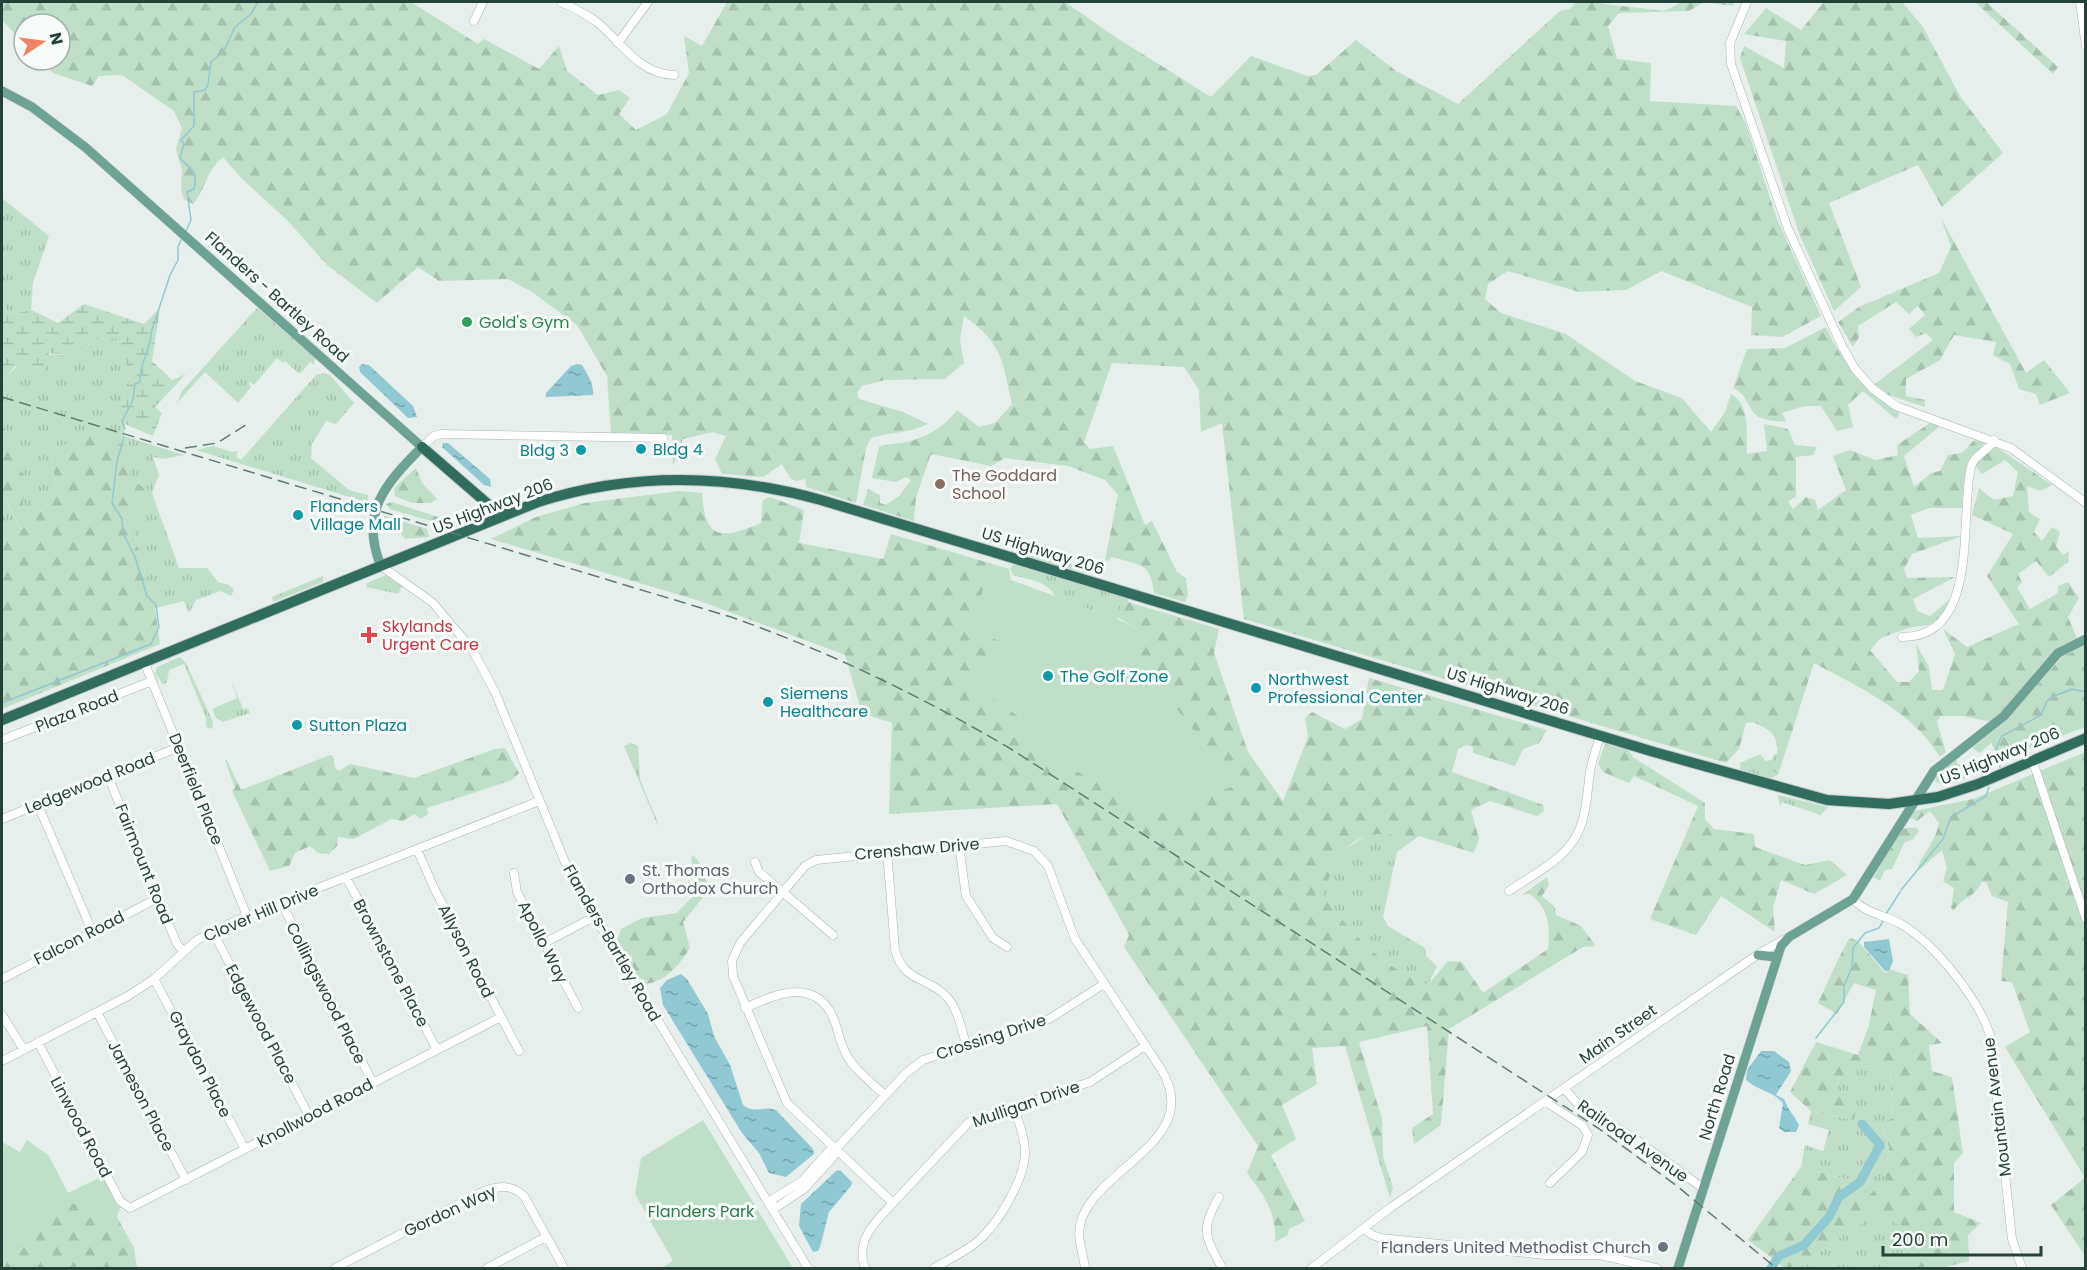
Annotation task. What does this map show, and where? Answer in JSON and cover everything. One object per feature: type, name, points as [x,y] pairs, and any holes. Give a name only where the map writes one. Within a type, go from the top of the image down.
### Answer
[{"type":"highway","points":[[422,447],[492,507],[516,510]]},
{"type":"highway","name":"US Highway 206","points":[[2,720],[516,510],[581,491],[652,480],[716,480],[786,490],[1600,736],[1815,798],[1870,804],[1914,801],[1960,790],[2085,738]]},
{"type":"main road","name":"Flanders - Bartley Road","points":[[2,91],[32,106],[85,147],[422,447]]},
{"type":"main road","points":[[381,566],[372,537],[374,512],[390,483],[422,447]]},
{"type":"main road","name":"Main Street","points":[[1789,936],[1853,899],[1939,765],[2004,716],[2058,653],[2085,639]]},
{"type":"main road","name":"North Road","points":[[1678,1269],[1777,957],[1789,936]]},
{"type":"main road","points":[[1758,955],[1777,957]]},
{"type":"street","points":[[474,21],[483,2]]},
{"type":"street","points":[[561,2],[597,22],[645,66],[663,75],[674,75]]},
{"type":"street","points":[[618,43],[648,2]]},
{"type":"street","points":[[1747,2],[1730,43],[1731,64],[1788,229],[1849,359],[1873,389],[1896,406],[1994,440],[2025,456],[2085,502]]},
{"type":"street","points":[[2080,2],[2085,47]]},
{"type":"street","points":[[422,447],[432,437],[442,434],[663,438]]},
{"type":"street","points":[[1902,638],[1913,638],[1932,630],[1947,615],[1962,567],[1971,465],[1994,440]]},
{"type":"street","name":"Flanders-Bartley Road","points":[[381,566],[432,602],[469,644],[495,692],[568,870],[594,917],[808,1269]]},
{"type":"street","name":"Deerfield Place","points":[[145,663],[247,916]]},
{"type":"street","name":"Plaza Road","points":[[2,740],[152,681]]},
{"type":"street","points":[[1509,891],[1551,863],[1576,836],[1584,820],[1590,772],[1600,736]]},
{"type":"street","name":"Ledgewood Road","points":[[2,819],[179,747]]},
{"type":"street","points":[[2032,759],[2085,919]]},
{"type":"street","name":"Fairmount Road","points":[[108,776],[177,944],[183,951]]},
{"type":"street","name":"Clover Hill Drive","points":[[2,1061],[97,1012],[154,979],[183,951],[213,932],[281,902],[539,801]]},
{"type":"street","points":[[38,805],[92,932]]},
{"type":"street","name":"Crenshaw Drive","points":[[893,1203],[787,1103],[732,976],[733,957],[740,944],[805,866],[816,860],[887,851],[1006,841],[1027,847],[1040,856],[1051,874],[1075,939],[1170,1085],[1169,1117],[1161,1133],[1085,1211],[1079,1233],[1085,1269]]},
{"type":"street","points":[[959,845],[963,883],[969,902],[993,938],[1007,947]]},
{"type":"street","name":"Allyson Road","points":[[417,849],[434,888],[519,1051]]},
{"type":"street","points":[[887,851],[895,949],[899,961],[912,977],[948,997],[956,1012],[966,1044]]},
{"type":"street","points":[[755,862],[759,872],[833,935]]},
{"type":"street","name":"Apollo Way","points":[[514,873],[517,892],[578,1008]]},
{"type":"street","name":"Brownstone Place","points":[[346,877],[436,1050]]},
{"type":"street","name":"Falcon Road","points":[[2,979],[158,898]]},
{"type":"street","name":"Mountain Avenue","points":[[1853,899],[1861,908],[1900,923],[1924,941],[1954,975],[1986,1023],[1990,1035],[2012,1239],[2022,1269]]},
{"type":"street","name":"Collingswood Place","points":[[281,902],[373,1083]]},
{"type":"street","points":[[544,943],[594,917]]},
{"type":"street","name":"Edgewood Place","points":[[213,932],[309,1116]]},
{"type":"street","name":"Main Street","points":[[1312,1269],[1364,1228],[1758,955],[1789,936]]},
{"type":"street","name":"Graydon Place","points":[[154,979],[245,1149]]},
{"type":"street","name":"Crossing Drive","points":[[770,1206],[777,1207],[804,1189],[834,1156],[835,1150],[885,1095],[909,1070],[923,1060],[1057,1015],[1104,984]]},
{"type":"street","points":[[745,1008],[788,991],[805,993],[818,999],[830,1012],[851,1063],[885,1095]]},
{"type":"street","name":"Jameson Place","points":[[97,1012],[186,1180]]},
{"type":"street","points":[[2,1015],[24,1050]]},
{"type":"street","name":"Knollwood Road","points":[[129,1208],[501,1017]]},
{"type":"street","name":"Linwood Road","points":[[38,1042],[120,1201],[129,1208]]},
{"type":"street","name":"Mulligan Drive","points":[[893,1203],[964,1126],[979,1117],[1090,1082],[1145,1046]]},
{"type":"street","name":"Railroad Avenue","points":[[1565,1089],[1580,1107],[1631,1136],[1704,1189]]},
{"type":"street","points":[[1546,1102],[1583,1126],[1588,1135],[1585,1149],[1551,1183]]},
{"type":"street","points":[[934,1269],[974,1244],[990,1229],[1019,1178],[1024,1161],[1024,1146],[1014,1107]]},
{"type":"street","name":"Gordon Way","points":[[335,1269],[484,1191],[501,1186],[513,1188],[524,1196],[564,1269]]},
{"type":"street","points":[[1219,1197],[1207,1219],[1205,1230],[1222,1269]]},
{"type":"street","points":[[865,1269],[862,1251],[865,1238],[893,1203]]},
{"type":"street","points":[[1364,1228],[1381,1238],[1545,1255],[1600,1255],[1656,1269]]},
{"type":"street","points":[[487,1269],[546,1237]]},
{"type":"green space","points":[[2,2],[411,2],[478,44],[484,39],[539,69],[559,46],[567,71],[598,95],[619,90],[630,98],[619,114],[636,130],[667,114],[689,73],[684,36],[702,46],[727,2],[1065,2],[1117,38],[1211,97],[1251,56],[1307,76],[1316,75],[1356,40],[1396,71],[1458,104],[1560,11],[1570,9],[1576,2],[1604,2],[1605,4],[1664,11],[1682,2],[1704,2],[1689,11],[1619,13],[1608,26],[1617,59],[1651,63],[1650,101],[1736,106],[1746,124],[1777,219],[1821,316],[1782,337],[1751,335],[1752,307],[1661,271],[1626,290],[1579,292],[1508,271],[1488,284],[1485,299],[1501,313],[1566,334],[1635,381],[1682,398],[1711,432],[1725,412],[1731,394],[1742,405],[1745,413],[1747,454],[1767,451],[1764,424],[1788,429],[1795,445],[1817,447],[1813,455],[1796,457],[1796,496],[1788,502],[1793,509],[1806,497],[1815,500],[1818,510],[1846,490],[1833,456],[1850,450],[1875,460],[1898,455],[1897,445],[1930,423],[1940,426],[1904,456],[1914,487],[1931,473],[1940,471],[1948,455],[1962,453],[1976,438],[1985,443],[1968,465],[1962,508],[1929,508],[1911,515],[1918,538],[1962,536],[1912,554],[1904,569],[1907,578],[1955,577],[1913,599],[1917,611],[1930,616],[1950,599],[1943,615],[1934,624],[1908,628],[1881,638],[1870,650],[1897,682],[1909,682],[1919,671],[1916,644],[1929,667],[1932,690],[1943,690],[1955,654],[1943,629],[1967,647],[2019,624],[1987,576],[2013,534],[1972,515],[1979,488],[1994,500],[2013,496],[2018,472],[2005,460],[1982,474],[1974,464],[1995,446],[2052,485],[2040,491],[2027,486],[2029,512],[2040,519],[2034,532],[2042,541],[2052,527],[2060,532],[2056,546],[2063,555],[2069,551],[2068,562],[2049,577],[2036,561],[2018,574],[2022,582],[2017,587],[2030,609],[2058,593],[2058,586],[2068,582],[2079,598],[2068,617],[2077,638],[2052,654],[1991,722],[1963,716],[1940,716],[1937,722],[1946,752],[1940,757],[1915,726],[1884,702],[1814,663],[1778,775],[1774,771],[1777,757],[1775,739],[1768,729],[1750,722],[1746,723],[1739,749],[1726,763],[1244,619],[1222,423],[1201,432],[1199,390],[1184,367],[1112,363],[1084,442],[1090,449],[1113,446],[1145,525],[1152,521],[1177,572],[1186,578],[1188,595],[1185,602],[1154,593],[1150,575],[1142,566],[1112,557],[1108,561],[1105,560],[1118,495],[1105,480],[1068,466],[1005,458],[991,466],[931,454],[916,497],[914,521],[863,505],[868,489],[880,495],[880,503],[886,505],[899,496],[911,480],[906,477],[896,482],[872,478],[879,447],[902,443],[928,434],[941,426],[957,410],[979,427],[995,423],[1012,404],[999,354],[987,335],[964,316],[960,339],[964,363],[945,379],[885,380],[862,386],[857,393],[859,399],[903,412],[928,424],[871,438],[866,448],[856,503],[806,487],[805,479],[796,481],[790,478],[782,464],[763,477],[722,474],[715,459],[726,436],[713,432],[683,439],[673,466],[672,435],[611,434],[607,376],[577,325],[532,292],[508,279],[439,281],[418,267],[377,303],[327,265],[287,220],[240,177],[223,157],[212,169],[193,204],[184,199],[181,189],[182,170],[176,149],[182,128],[174,111],[122,75],[99,76],[92,86],[52,72],[72,72],[72,12],[12,12],[12,31],[2,20]]},
{"type":"green space","points":[[1704,2],[1734,2],[1733,6]]},
{"type":"green space","points":[[1824,2],[1902,2],[1923,27],[1960,96],[2003,153],[1942,207],[1918,165],[1829,203],[1861,287],[1834,311],[1800,236],[1740,58],[1744,46],[1784,68],[1786,41],[1744,34],[1766,8],[1801,30]]},
{"type":"green space","points":[[1975,2],[1986,2],[2058,67],[2053,74]]},
{"type":"green space","points":[[2,198],[49,236],[33,283],[31,310],[10,315],[2,302]]},
{"type":"green space","points":[[1941,218],[2026,373],[2044,360],[2070,393],[2040,405],[2036,394],[2019,389],[2010,364],[1993,355],[1996,342],[1954,335],[1940,360],[1906,379],[1906,396],[1925,400],[1925,407],[1889,395],[1875,384],[1933,340],[1926,333],[1916,337],[1909,329],[1925,315],[1918,306],[1909,314],[1896,302],[1858,326],[1859,337],[1853,347],[1838,322],[1859,307],[1939,273],[1951,247]]},
{"type":"green space","points":[[2,302],[10,315],[31,310],[58,323],[84,304],[144,324],[160,308],[152,361],[172,380],[186,374],[155,407],[162,413],[153,436],[125,424],[118,412],[130,375],[116,338],[98,339],[72,356],[49,353],[44,373],[15,366],[4,380],[2,379]]},
{"type":"green space","points":[[257,308],[315,358],[314,365],[310,362],[301,373],[298,373],[285,361],[283,363],[277,358],[254,385],[248,381],[251,387],[238,403],[205,372],[177,403],[182,391]]},
{"type":"green space","points":[[1826,327],[1841,355],[1857,376],[1900,414],[1896,419],[1863,391],[1848,405],[1853,427],[1837,431],[1821,406],[1805,406],[1782,413],[1786,422],[1770,420],[1756,415],[1744,396],[1733,388],[1747,349],[1785,348]]},
{"type":"green space","points":[[116,338],[130,375],[118,412],[125,424],[124,436],[184,455],[163,459],[153,457],[159,475],[152,493],[179,568],[207,568],[218,582],[229,585],[234,590],[231,596],[221,591],[196,600],[189,613],[184,601],[155,608],[131,523],[131,513],[51,450],[55,482],[51,497],[41,512],[22,506],[2,423],[2,379],[4,380],[18,366],[34,358],[52,355],[72,356],[98,339]]},
{"type":"green space","points":[[323,373],[330,375],[354,403],[336,424],[326,421],[312,444],[311,458],[349,490],[368,495],[369,503],[196,450],[213,446],[232,452],[238,451],[236,457],[241,460],[316,375]]},
{"type":"green space","points":[[2,423],[27,483],[22,506],[41,512],[54,490],[50,450],[88,435],[125,445],[131,480],[150,491],[146,505],[131,513],[131,523],[155,608],[160,644],[2,709],[2,538],[21,529],[2,493]]},
{"type":"green space","points":[[416,468],[422,483],[437,499],[431,503],[412,503],[395,496],[394,488]]},
{"type":"green space","points":[[679,491],[702,493],[707,520],[711,528],[717,532],[735,532],[761,523],[763,500],[770,497],[804,510],[799,543],[883,559],[891,534],[993,564],[970,627],[1004,643],[970,684],[1022,718],[1012,736],[1237,785],[1138,661],[1144,633],[1117,617],[1122,603],[1128,602],[1219,629],[1214,653],[1248,752],[1283,801],[1308,737],[1305,718],[1312,712],[1345,729],[1362,719],[1369,678],[1547,730],[1539,743],[1523,749],[1515,766],[1473,753],[1473,747],[1466,745],[1458,749],[1452,772],[1543,805],[1544,811],[1537,816],[1490,801],[1471,810],[1479,839],[1474,853],[1419,836],[1398,840],[1392,834],[1364,837],[1345,850],[1333,869],[1322,895],[1369,948],[1396,968],[1428,985],[1448,961],[1462,962],[1483,993],[1548,949],[1549,933],[1542,906],[1530,894],[1522,895],[1547,877],[1549,885],[1542,896],[1555,907],[1556,915],[1581,926],[1596,946],[1583,947],[1449,1029],[1441,1125],[1414,1144],[1412,1128],[1433,1114],[1427,1026],[1359,1042],[1382,1119],[1383,1157],[1393,1187],[1390,1198],[1345,1046],[1312,1048],[1317,1084],[1282,1105],[1296,1139],[1271,1155],[1305,1221],[1289,1229],[1288,1235],[1275,1242],[1272,1213],[1247,1173],[1258,1146],[1124,947],[1129,935],[1057,804],[889,814],[892,723],[862,713],[845,655],[700,601],[491,539],[536,517],[585,503]]},
{"type":"green space","points":[[2,493],[21,530],[2,538]]},
{"type":"green space","points":[[392,502],[441,518],[443,521],[438,523],[390,509],[386,504]]},
{"type":"green space","points":[[385,516],[427,529],[429,537],[405,539],[397,528],[383,523],[381,518]]},
{"type":"green space","points":[[1017,543],[1019,548],[1089,570],[1084,573],[1019,554],[1015,549]]},
{"type":"green space","points":[[1015,563],[1128,598],[1128,602],[1122,603],[1117,620],[1056,599],[1049,588],[1044,585],[1013,575],[1010,568]]},
{"type":"green space","points":[[993,564],[1009,569],[1011,580],[1124,622],[1145,633],[1139,661],[1237,785],[1157,815],[1012,736],[1022,718],[970,684],[1004,643],[969,627]]},
{"type":"green space","points":[[386,575],[402,586],[398,594],[366,587],[367,583]]},
{"type":"green space","points":[[323,576],[323,582],[273,602],[272,597]]},
{"type":"green space","points":[[2085,645],[2085,727],[2000,760],[1991,743],[1980,753],[1972,748],[2003,723],[2062,657]]},
{"type":"green space","points":[[180,657],[186,663],[213,722],[212,729],[206,727],[206,718],[184,664],[169,670],[167,682],[163,685],[156,673],[158,684],[155,674],[157,667]]},
{"type":"green space","points":[[231,679],[243,709],[248,708],[250,713],[223,722],[216,718],[212,709],[237,698]]},
{"type":"green space","points":[[631,743],[638,746],[640,779],[658,826],[624,746]]},
{"type":"green space","points":[[1605,744],[1628,750],[1633,757],[1705,803],[1705,819],[1714,829],[1754,834],[1755,847],[1805,865],[1830,860],[1847,875],[1814,894],[1781,880],[1773,908],[1775,932],[1721,896],[1696,935],[1650,919],[1698,806],[1634,776],[1629,783],[1603,772],[1598,764]]},
{"type":"green space","points":[[505,748],[519,773],[512,780],[427,808],[428,814],[421,819],[414,814],[403,821],[391,819],[354,839],[338,837],[337,846],[329,854],[318,853],[310,846],[295,853],[289,866],[270,871],[232,791],[235,788],[225,760],[241,790],[330,755],[333,756],[335,768],[339,771],[350,764],[414,778],[495,749]]},
{"type":"green space","points":[[2085,752],[2085,1178],[2005,1047],[2030,1032],[2012,982],[2001,981],[2008,902],[1992,896],[1986,882],[1982,882],[1954,910],[1951,908],[1954,888],[1943,881],[1947,868],[1942,850],[1919,870],[1918,866],[1933,840],[1939,823],[1930,811],[1917,821],[1909,817],[1914,811],[1973,799]]},
{"type":"green space","points":[[1760,754],[1766,761],[1772,760],[1774,754],[1778,755],[1775,767],[1778,775],[1768,779],[1740,769],[1740,763]]},
{"type":"green space","points":[[1957,757],[1957,764],[1965,763],[1972,775],[1948,785],[1935,780],[1937,772]]},
{"type":"green space","points":[[1778,795],[1828,808],[1819,816],[1782,802],[1780,806]]},
{"type":"green space","points":[[1916,827],[1919,831],[1913,839],[1904,843],[1892,869],[1885,870],[1880,881],[1874,877],[1901,829]]},
{"type":"green space","points":[[1372,832],[1392,834],[1398,840],[1419,836],[1397,852],[1383,917],[1388,926],[1425,948],[1426,956],[1437,966],[1428,985],[1396,968],[1368,948],[1321,895],[1339,853]]},
{"type":"green space","points":[[692,855],[698,860],[710,889],[683,922],[690,948],[670,973],[656,981],[640,984],[617,941],[621,929],[642,918],[677,913],[701,888],[691,860]]},
{"type":"green space","points":[[1850,938],[1858,941],[1885,973],[1891,970],[1908,975],[1910,1014],[1942,1043],[1929,1045],[1932,1071],[1952,1077],[1963,1153],[1954,1163],[1954,1212],[1981,1223],[1968,1235],[1969,1261],[1942,1268],[1896,1268],[1905,1254],[1921,1248],[1916,1234],[1877,1212],[1796,1268],[1785,1268],[1748,1240],[1801,1167],[1857,1182],[1868,1196],[1885,1181],[1889,1147],[1881,1123],[1893,1118],[1890,1069],[1855,1065],[1835,1084],[1856,1110],[1854,1120],[1811,1111],[1790,1092],[1816,1042],[1858,1055],[1869,1025],[1876,990],[1854,983],[1837,1014],[1818,1003]]},
{"type":"green space","points":[[1855,1065],[1890,1069],[1893,1118],[1881,1124],[1889,1147],[1885,1182],[1868,1196],[1857,1182],[1801,1167],[1805,1145],[1823,1151],[1829,1130],[1808,1124],[1811,1111],[1854,1120],[1856,1110],[1834,1085]]},
{"type":"green space","name":"Flanders Park","points":[[703,1120],[793,1268],[661,1268],[673,1261],[635,1194],[641,1158]]},
{"type":"green space","points":[[27,1140],[49,1156],[68,1193],[105,1175],[121,1205],[117,1217],[81,1202],[66,1205],[2,1255],[2,1142],[20,1152]]},
{"type":"green space","points":[[2085,1178],[2085,1256],[2051,1205]]},
{"type":"green space","points":[[81,1202],[117,1217],[134,1248],[137,1268],[2,1268],[2,1255],[66,1205]]},
{"type":"green space","points":[[1877,1212],[1916,1234],[1921,1249],[1905,1254],[1896,1268],[1796,1268]]},
{"type":"water","points":[[362,364],[369,365],[413,406],[417,417],[408,418],[360,372],[359,367]]},
{"type":"water","points":[[582,365],[588,376],[593,387],[593,395],[546,397],[546,393],[571,366]]},
{"type":"water","points":[[443,443],[448,443],[490,479],[491,487],[484,485],[442,447]]},
{"type":"water","points":[[1889,939],[1893,961],[1889,971],[1885,971],[1864,947],[1864,942]]},
{"type":"water","points":[[681,974],[687,979],[708,1014],[714,1036],[730,1065],[743,1105],[751,1109],[776,1110],[813,1149],[814,1154],[786,1177],[769,1173],[759,1153],[742,1133],[663,1005],[660,988],[667,980]]},
{"type":"water","points":[[1761,1051],[1774,1051],[1789,1062],[1791,1071],[1776,1095],[1784,1099],[1799,1125],[1796,1132],[1784,1132],[1779,1128],[1783,1103],[1746,1080],[1747,1070]]},
{"type":"water","points":[[840,1170],[852,1182],[851,1186],[829,1212],[820,1247],[818,1251],[813,1252],[799,1226],[801,1204],[836,1171]]},
{"type":"waterway","points":[[186,231],[191,220],[187,192],[194,189],[195,178],[193,171],[180,158],[184,144],[181,140],[194,126],[194,92],[205,90],[208,85],[211,62],[224,51],[235,27],[251,14],[258,2]]},
{"type":"waterway","points":[[125,429],[122,421],[133,400],[135,384],[140,382],[141,369],[151,333],[170,275],[178,260],[178,247],[182,238]]},
{"type":"waterway","points":[[2,703],[151,644],[159,627],[156,605],[147,596],[135,557],[123,533],[122,519],[112,503],[117,461],[124,437]]},
{"type":"waterway","points":[[2000,767],[1996,748],[2002,736],[2041,715],[2047,701],[2052,697],[2072,689],[2086,692]]},
{"type":"waterway","points":[[1901,890],[1943,839],[1951,817],[1986,796],[1989,787]]},
{"type":"waterway","points":[[1886,914],[1900,892]]},
{"type":"waterway","points":[[1816,1038],[1844,1002],[1844,986],[1852,967],[1853,948],[1865,933],[1879,928],[1883,921]]},
{"type":"waterway","points":[[1771,1268],[1779,1256],[1804,1245],[1829,1217],[1839,1197],[1860,1182],[1880,1145],[1862,1124]]},
{"type":"railway","points":[[2,397],[731,617],[804,645],[909,693],[1011,749],[1598,1128],[1677,1186],[1776,1268]]},
{"type":"railway","points":[[185,448],[217,443],[249,423]]},
{"type":"place","name":"Gold's Gym","points":[[467,322]]},
{"type":"place","name":"Bldg 4","points":[[641,449]]},
{"type":"place","name":"Bldg 3","points":[[581,450]]},
{"type":"place","name":"The Goddard School","points":[[940,484]]},
{"type":"place","name":"Flanders Village Mall","points":[[298,515]]},
{"type":"place","name":"Skylands Urgent Care","points":[[369,635]]},
{"type":"place","name":"The Golf Zone","points":[[1048,676]]},
{"type":"place","name":"Northwest Professional Center","points":[[1256,688]]},
{"type":"place","name":"Siemens Healthcare","points":[[768,702]]},
{"type":"place","name":"Sutton Plaza","points":[[297,725]]},
{"type":"place","name":"St. Thomas Orthodox Church","points":[[630,879]]},
{"type":"place","name":"Flanders United Methodist Church","points":[[1663,1247]]}]
